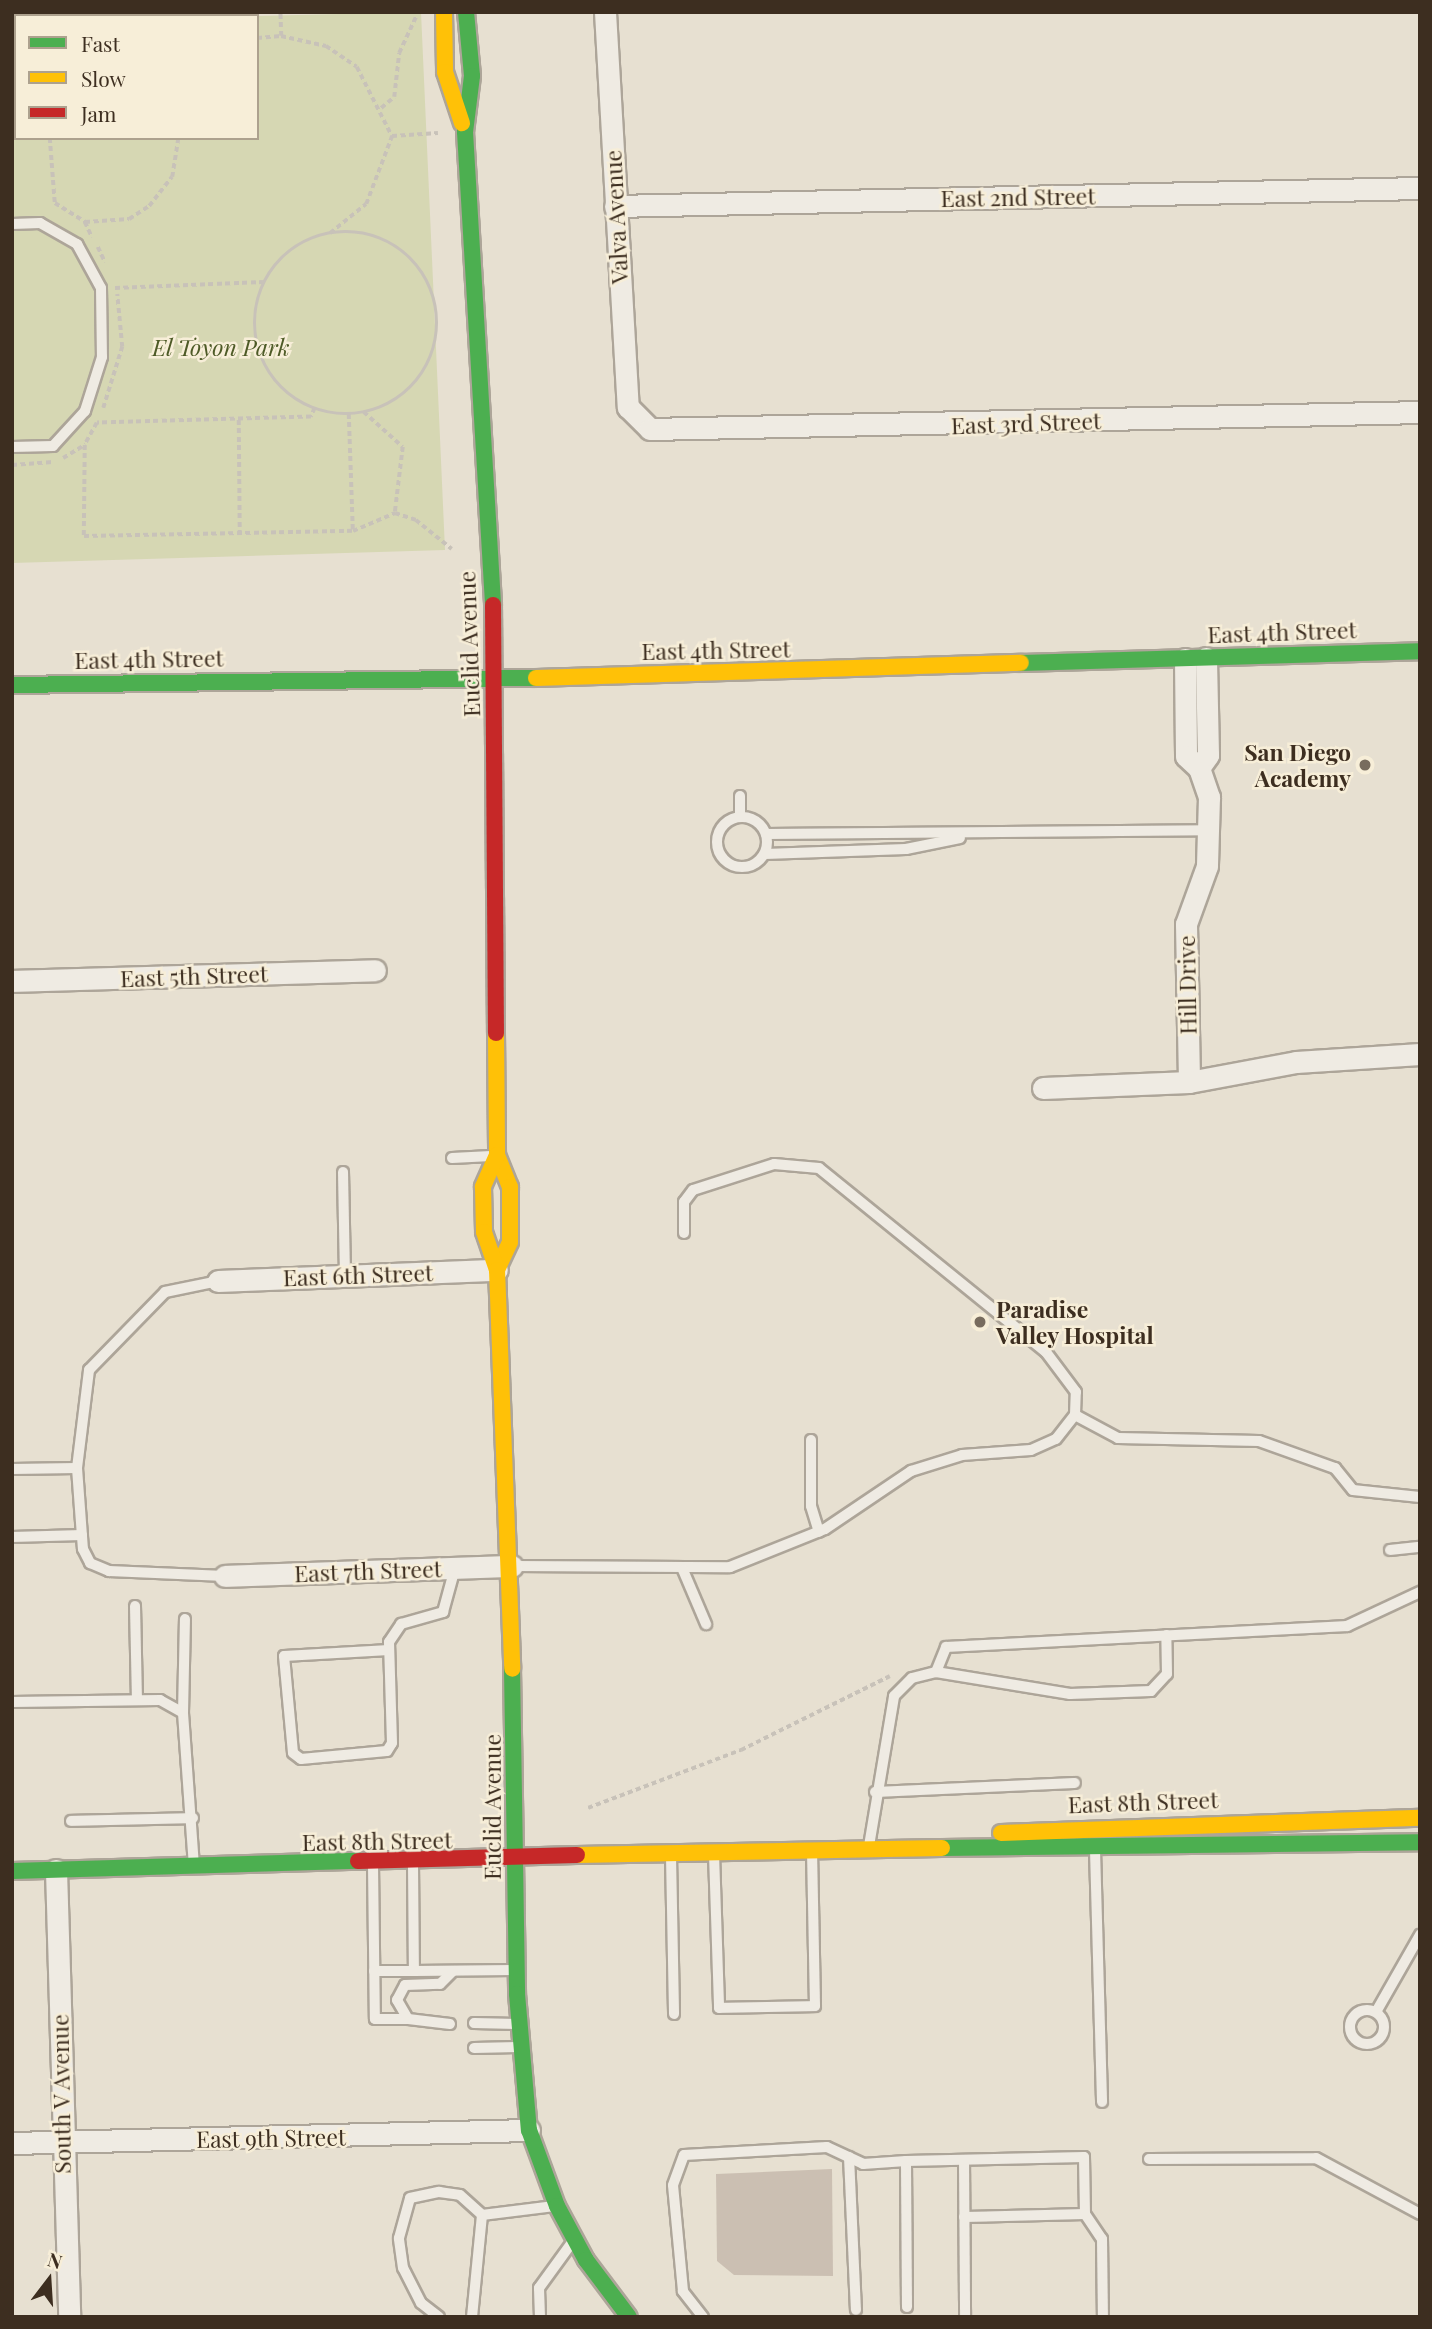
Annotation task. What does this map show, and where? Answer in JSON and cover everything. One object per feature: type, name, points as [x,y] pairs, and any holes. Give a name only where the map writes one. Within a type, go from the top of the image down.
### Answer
[{"type":"main road","name":"Euclid Avenue","points":[[444,12],[445,72],[465,132]]},
{"type":"main road","name":"Euclid Avenue","points":[[466,12],[472,76],[465,132],[493,678],[497,1155],[510,1186],[510,1241],[497,1270]]},
{"type":"main road","name":"East 4th Street","points":[[12,685],[493,678],[1420,651]]},
{"type":"main road","name":"Euclid Avenue","points":[[497,1155],[483,1187],[484,1232],[497,1270],[512,1566],[517,1970],[529,2130],[557,2206],[575,2239],[629,2317]]},
{"type":"main road","name":"East 8th Street","points":[[869,1848],[1054,1828],[1420,1818]]},
{"type":"main road","name":"East 8th Street","points":[[12,1871],[373,1865],[812,1849],[1095,1850],[1420,1842]]},
{"type":"street","name":"Valva Avenue","points":[[605,12],[628,407],[636,419]]},
{"type":"street","name":"East 2nd Street","points":[[615,206],[1420,188]]},
{"type":"street","name":"East 3rd Street","points":[[636,419],[668,432],[1420,412]]},
{"type":"street","points":[[1199,768],[1208,755],[1206,658]]},
{"type":"street","name":"Hill Drive","points":[[1185,659],[1186,756],[1199,768],[1209,797],[1207,866],[1186,924],[1189,1083]]},
{"type":"street","name":"East 5th Street","points":[[12,981],[375,970]]},
{"type":"street","points":[[1043,1088],[1189,1083],[1296,1062],[1420,1054]]},
{"type":"street","name":"East 6th Street","points":[[218,1281],[497,1270]]},
{"type":"street","name":"East 7th Street","points":[[225,1576],[512,1566]]},
{"type":"street","name":"South V Avenue","points":[[56,1870],[69,2317]]},
{"type":"street","name":"East 9th Street","points":[[12,2143],[529,2130]]},
{"type":"lane","points":[[12,223],[40,223],[77,244],[101,288],[102,357],[85,411],[53,446],[12,447]]},
{"type":"lane","points":[[740,796],[740,817],[718,836],[724,859],[747,867],[765,854],[906,849],[974,835]]},
{"type":"lane","points":[[740,817],[766,834],[974,835],[1208,830]]},
{"type":"lane","points":[[765,854],[766,834]]},
{"type":"lane","points":[[452,1158],[497,1155]]},
{"type":"lane","points":[[512,1566],[683,1570],[730,1567],[819,1532],[911,1471],[962,1455],[1031,1450],[1056,1439],[1075,1415],[1076,1392],[1046,1352],[819,1168],[774,1164],[693,1190],[684,1202],[684,1233]]},
{"type":"lane","points":[[343,1172],[345,1276]]},
{"type":"lane","points":[[218,1281],[165,1292],[89,1370],[77,1468],[82,1535],[90,1563],[109,1571],[225,1576]]},
{"type":"lane","points":[[1075,1415],[1118,1438],[1259,1440],[1335,1468],[1353,1490],[1420,1497]]},
{"type":"lane","points":[[811,1440],[811,1506],[819,1532]]},
{"type":"lane","points":[[12,1469],[77,1468]]},
{"type":"lane","points":[[12,1537],[82,1535]]},
{"type":"lane","points":[[1390,1550],[1420,1547]]},
{"type":"lane","points":[[389,1650],[284,1656],[293,1753],[301,1759],[387,1751],[392,1743],[389,1650],[401,1624],[443,1612],[455,1568]]},
{"type":"lane","points":[[683,1570],[706,1624]]},
{"type":"lane","points":[[936,1672],[946,1647],[1347,1626],[1417,1596]]},
{"type":"lane","points":[[135,1606],[137,1700]]},
{"type":"lane","points":[[185,1619],[183,1713],[193,1818],[194,1868]]},
{"type":"lane","points":[[869,1848],[875,1793],[894,1696],[912,1678],[936,1672],[1070,1694],[1150,1691],[1167,1674],[1166,1635]]},
{"type":"lane","points":[[12,1702],[160,1699],[183,1713]]},
{"type":"lane","points":[[875,1793],[1074,1783]]},
{"type":"lane","points":[[71,1821],[193,1818]]},
{"type":"lane","points":[[714,1854],[719,2008],[816,2006],[812,1849]]},
{"type":"lane","points":[[1095,1850],[1102,2102]]},
{"type":"lane","points":[[671,1856],[674,2014]]},
{"type":"lane","points":[[413,1863],[414,1971]]},
{"type":"lane","points":[[373,1865],[375,2020],[408,2019],[450,2024]]},
{"type":"lane","points":[[1376,2012],[1420,1935]]},
{"type":"lane","points":[[374,1971],[517,1970]]},
{"type":"lane","points":[[408,2019],[400,2011],[400,1990],[440,1984],[453,1971]]},
{"type":"lane","points":[[474,2023],[519,2024]]},
{"type":"lane","points":[[474,2048],[521,2046]]},
{"type":"lane","points":[[698,2315],[681,2278],[673,2185],[684,2155],[827,2147],[863,2164],[1084,2157],[1085,2214],[1102,2239],[1103,2317]]},
{"type":"lane","points":[[849,2157],[856,2310]]},
{"type":"lane","points":[[1149,2159],[1316,2158],[1420,2214]]},
{"type":"lane","points":[[964,2160],[965,2317]]},
{"type":"lane","points":[[906,2161],[907,2308]]},
{"type":"lane","points":[[439,2317],[421,2303],[403,2268],[399,2238],[410,2198],[460,2195],[482,2215],[557,2206]]},
{"type":"lane","points":[[964,2217],[1085,2214]]},
{"type":"lane","points":[[472,2317],[482,2215]]},
{"type":"lane","points":[[540,2317],[539,2288],[575,2239]]},
{"type":"path","points":[[280,12],[281,36]]},
{"type":"path","points":[[381,108],[394,97],[399,53],[416,18]]},
{"type":"path","points":[[259,38],[281,36],[326,46],[357,67],[381,108],[392,136],[366,204],[330,233],[292,250],[264,281],[257,302],[258,346],[279,384],[315,408],[349,414],[364,412],[393,401],[417,380],[433,352],[436,311],[416,263],[391,243],[361,233],[330,233]]},
{"type":"path","points":[[392,136],[429,134]]},
{"type":"path","points":[[50,140],[55,203],[85,222],[107,267]]},
{"type":"path","points":[[85,222],[129,219],[149,206],[172,177],[178,140]]},
{"type":"path","points":[[111,279],[116,290],[264,281]]},
{"type":"path","points":[[315,408],[312,417],[97,423],[85,445],[84,536],[353,531],[395,513],[416,520],[452,549]]},
{"type":"path","points":[[364,412],[403,447],[395,513]]},
{"type":"path","points":[[349,414],[353,531]]},
{"type":"path","points":[[239,419],[240,533]]},
{"type":"path","points":[[588,1808],[741,1750],[901,1671]]},
{"type":"green space","name":"El Toyon Park","points":[[421,12],[445,550],[12,563],[12,22],[14,140],[259,140],[259,16]]},
{"type":"building","points":[[832,2169],[833,2276],[734,2275],[717,2261],[716,2174]]},
{"type":"traffic: fast","points":[[466,12],[472,76],[465,132],[493,605]]},
{"type":"traffic: fast","points":[[1021,663],[1420,651]]},
{"type":"traffic: fast","points":[[12,685],[536,678]]},
{"type":"traffic: fast","points":[[512,1669],[517,1994],[529,2130],[557,2206],[586,2260],[629,2317]]},
{"type":"traffic: fast","points":[[942,1848],[1420,1842]]},
{"type":"traffic: fast","points":[[12,1871],[358,1861]]},
{"type":"traffic: slow","points":[[444,12],[445,72],[462,123]]},
{"type":"traffic: slow","points":[[536,678],[1021,663]]},
{"type":"traffic: slow","points":[[496,1033],[497,1155],[510,1187],[510,1242],[497,1270]]},
{"type":"traffic: slow","points":[[497,1155],[483,1187],[484,1232],[497,1270],[512,1669]]},
{"type":"traffic: slow","points":[[1001,1833],[1420,1818]]},
{"type":"traffic: slow","points":[[577,1855],[942,1848]]},
{"type":"traffic: jam","points":[[493,605],[496,1033]]},
{"type":"traffic: jam","points":[[358,1861],[577,1855]]},
{"type":"place","name":"San Diego Academy","points":[[1365,765]]},
{"type":"place","name":"Paradise Valley Hospital","points":[[980,1322]]}]
